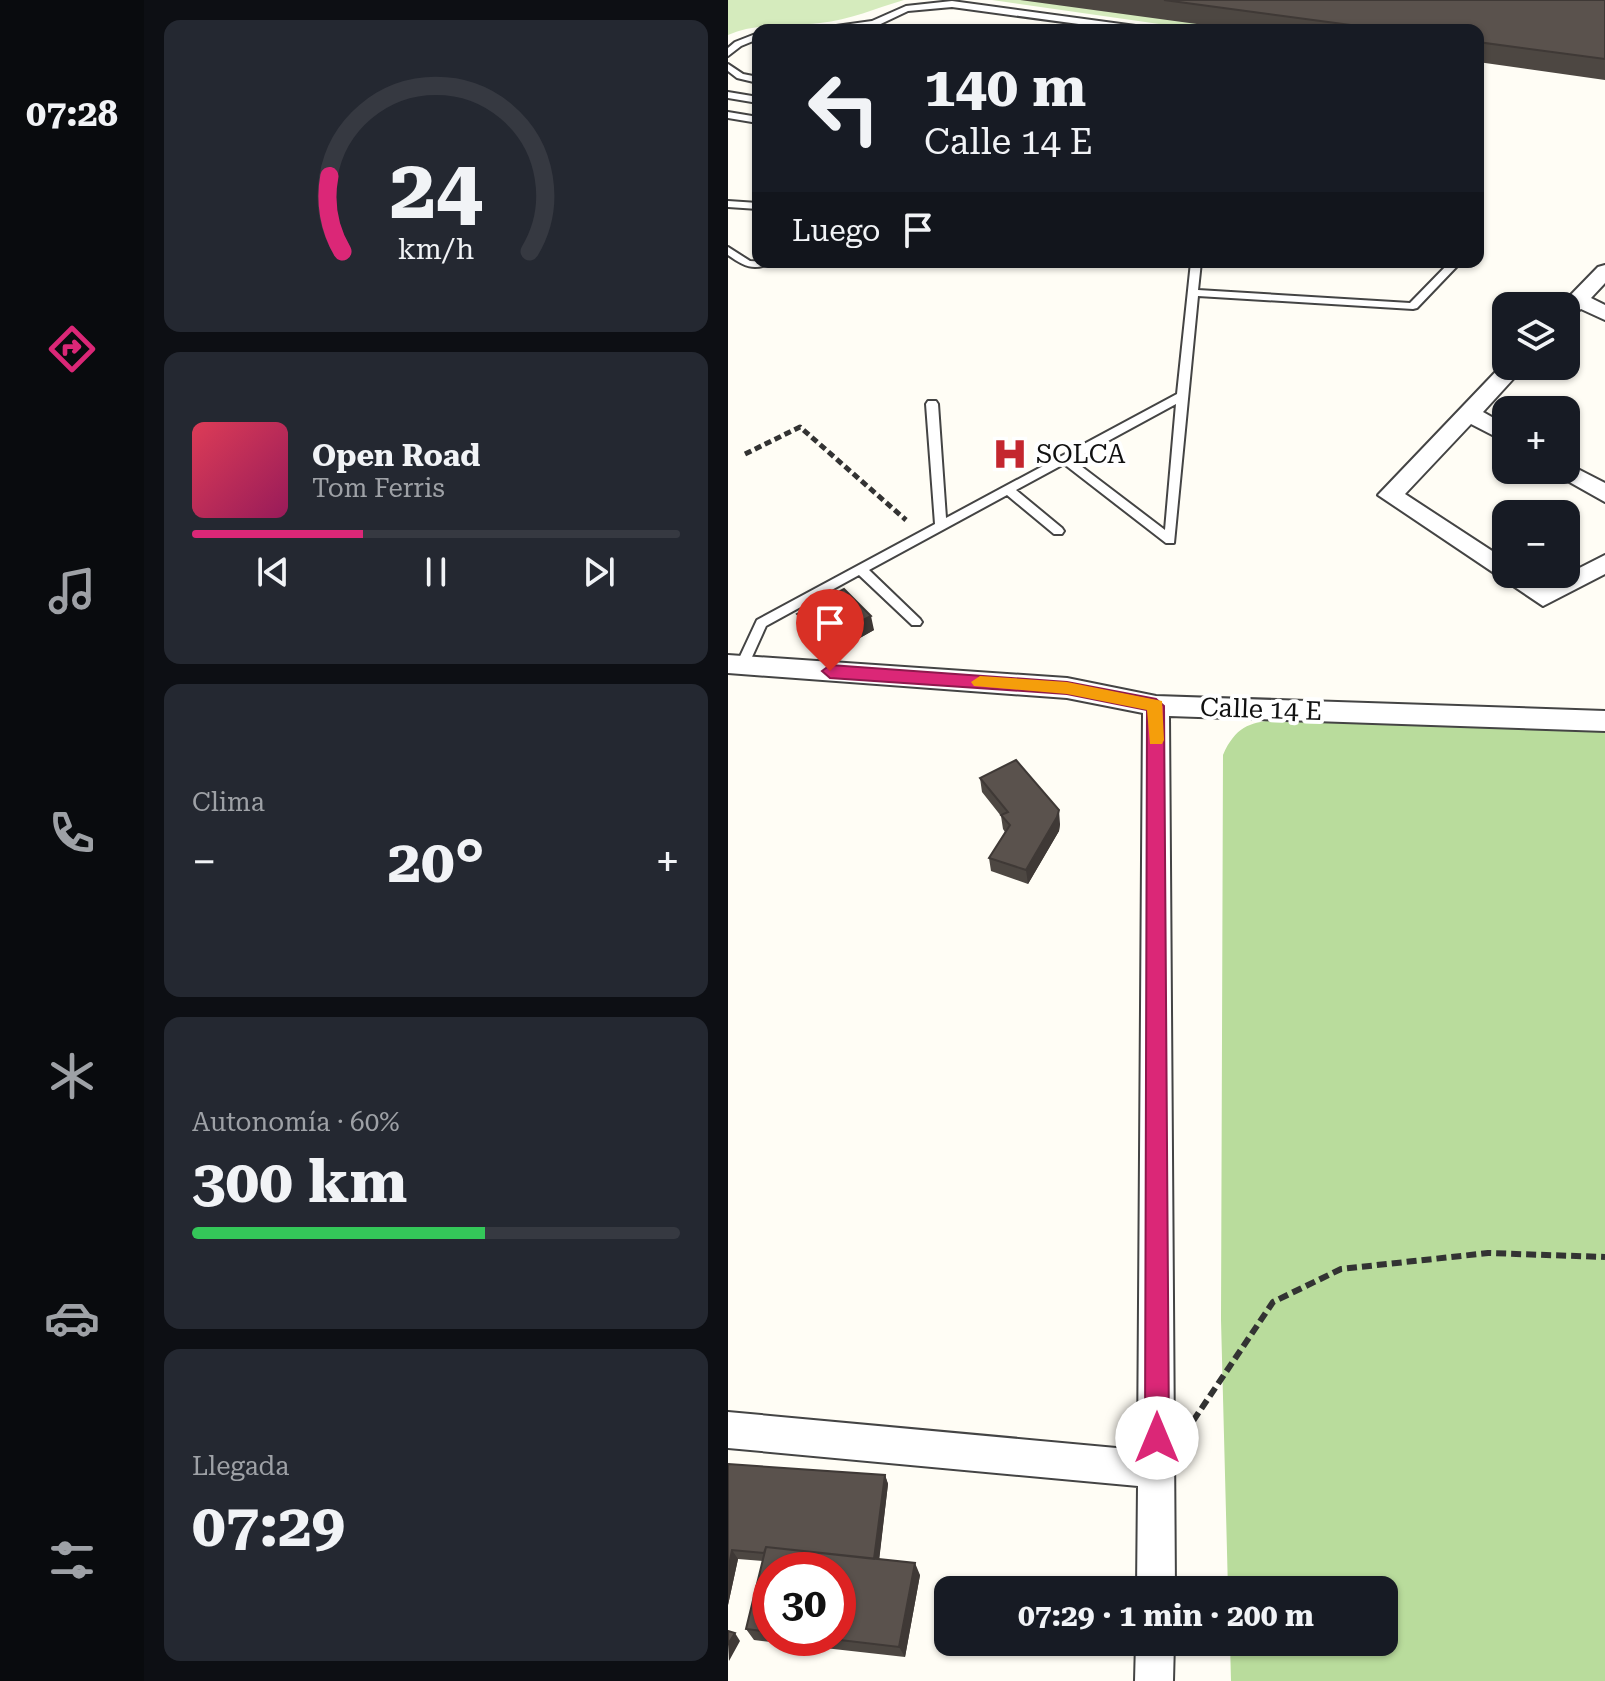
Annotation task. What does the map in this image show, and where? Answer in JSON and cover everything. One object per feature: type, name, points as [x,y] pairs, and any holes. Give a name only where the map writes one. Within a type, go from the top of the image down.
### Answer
[{"type":"street","points":[[1580,297],[1605,271]]},
{"type":"street","points":[[1580,307],[1605,314]]},
{"type":"street","points":[[1492,563],[1390,495],[1501,380]]},
{"type":"street","points":[[1469,413],[1492,427]]},
{"type":"street","points":[[1580,479],[1605,494]]},
{"type":"street","points":[[1580,577],[1605,563]]},
{"type":"street","points":[[1530,588],[1543,597],[1559,588]]},
{"type":"street","name":"Calle 14 E","points":[[735,664],[1067,688],[1156,706],[1605,721]]},
{"type":"street","points":[[1156,706],[1156,1576]]},
{"type":"street","points":[[728,1430],[1157,1470]]},
{"type":"street","points":[[1154,1681],[1155,1656]]},
{"type":"lane","points":[[873,24],[906,9],[944,4],[1102,24]]},
{"type":"lane","points":[[1056,24],[1060,18]]},
{"type":"lane","points":[[860,24],[881,20]]},
{"type":"lane","points":[[878,24],[881,20]]},
{"type":"lane","points":[[728,53],[733,45],[752,38]]},
{"type":"lane","points":[[728,67],[740,76]]},
{"type":"lane","points":[[728,75],[752,79]]},
{"type":"lane","points":[[728,95],[752,99]]},
{"type":"lane","points":[[728,115],[752,119]]},
{"type":"lane","points":[[728,204],[752,206]]},
{"type":"lane","points":[[728,250],[752,264]]},
{"type":"lane","points":[[1065,459],[1170,540],[1195,268]]},
{"type":"lane","points":[[1193,293],[1413,306],[1450,268]]},
{"type":"lane","points":[[735,664],[761,623],[1182,396]]},
{"type":"lane","points":[[932,404],[941,526]]},
{"type":"lane","points":[[1008,490],[1058,531]]},
{"type":"lane","points":[[861,570],[916,622]]},
{"type":"path","points":[[745,454],[800,427],[924,535]]},
{"type":"path","points":[[1157,1470],[1273,1302],[1341,1269],[1488,1253],[1605,1257]]},
{"type":"green space","points":[[728,0],[904,0],[852,17],[808,24],[752,24],[752,29],[728,35]]},
{"type":"green space","points":[[992,0],[1037,0],[1222,24],[1159,24]]},
{"type":"green space","points":[[1296,718],[1605,727],[1605,1681],[1231,1681],[1230,1656],[1398,1656],[1398,1576],[1228,1576],[1221,1320],[1223,755],[1236,734],[1261,722]]},
{"type":"building","points":[[1164,0],[1605,0],[1605,59],[1484,43],[1484,24],[1343,24]]},
{"type":"building","points":[[844,589],[871,616],[848,628],[840,620],[816,633],[797,614]]},
{"type":"building","points":[[1016,760],[1059,810],[1026,870],[989,858],[1010,825],[1001,815],[1008,812],[980,778]]},
{"type":"building","points":[[728,1464],[885,1475],[874,1559],[856,1557],[856,1552],[811,1552],[766,1547],[764,1552],[732,1550],[728,1570]]},
{"type":"building","points":[[766,1547],[813,1552],[765,1552]]},
{"type":"building","points":[[856,1557],[915,1563],[899,1647],[856,1642]]},
{"type":"building","points":[[752,1604],[752,1630],[746,1629]]},
{"type":"building","points":[[728,1631],[735,1633],[728,1644]]},
{"type":"slow traffic","points":[[980,682],[1067,688],[1156,706],[1156,740]]},
{"type":"place","name":"SOLCA","points":[[1010,454]]},
{"type":"route","points":[[830,671],[1067,688],[1156,706],[1157,1438]]}]
